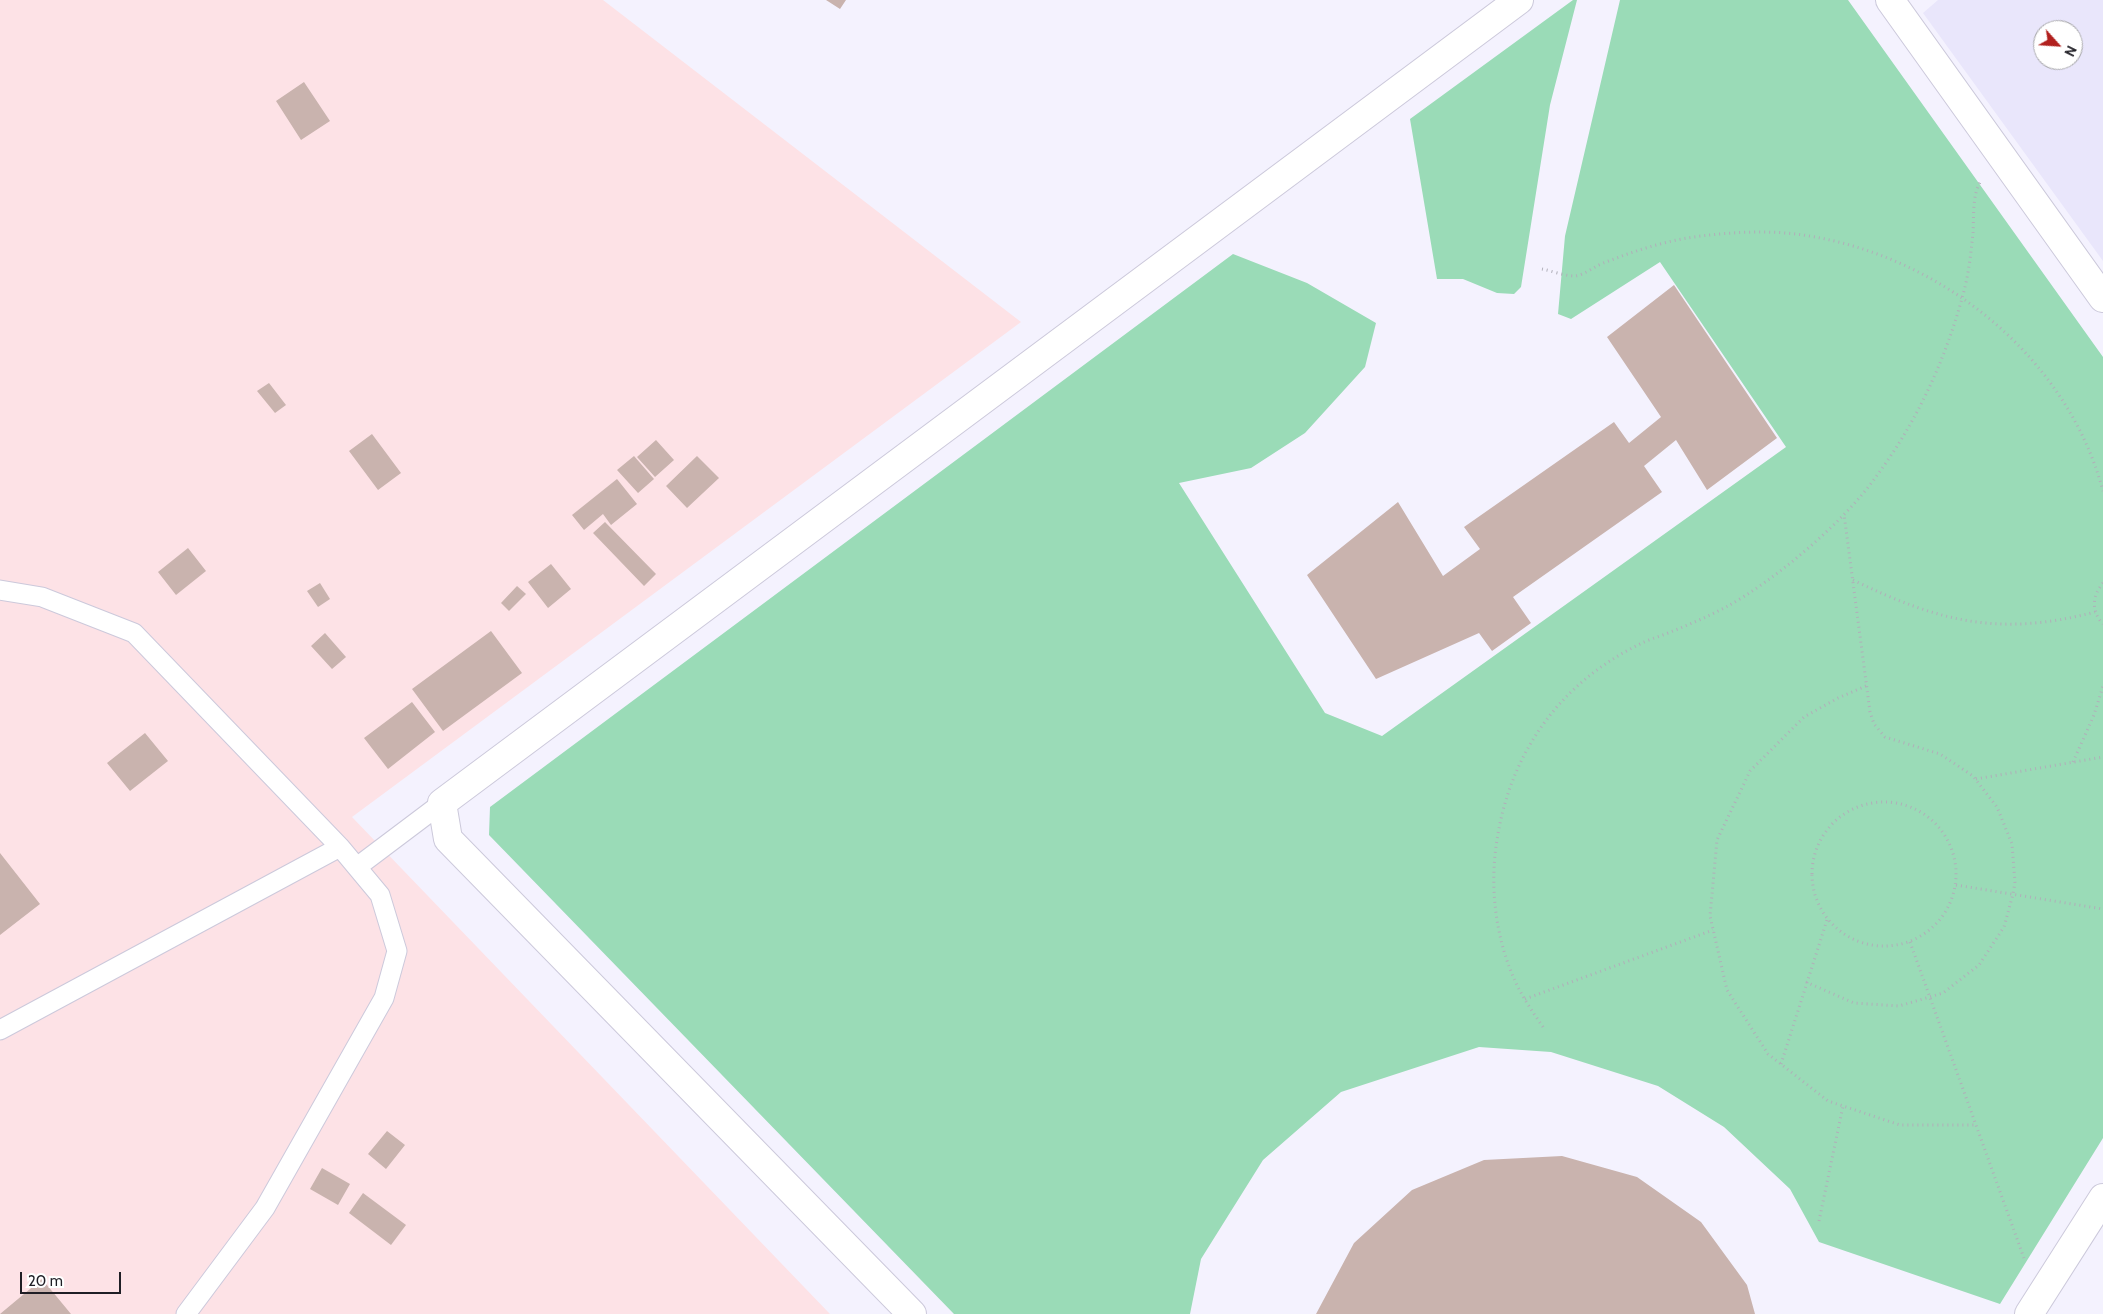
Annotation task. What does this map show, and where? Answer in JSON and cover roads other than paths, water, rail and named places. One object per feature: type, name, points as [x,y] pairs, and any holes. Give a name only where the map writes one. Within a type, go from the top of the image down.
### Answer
[{"type":"street","points":[[912,1314],[448,839],[442,803],[1519,0]]},
{"type":"street","points":[[1890,0],[2103,298]]},
{"type":"street","points":[[2029,1314],[2103,1198]]},
{"type":"lane","points":[[0,590],[42,597],[134,633],[340,847],[380,895],[397,951],[384,998],[265,1208],[186,1314]]},
{"type":"lane","points":[[356,867],[442,803]]},
{"type":"lane","points":[[0,1030],[340,847]]}]
